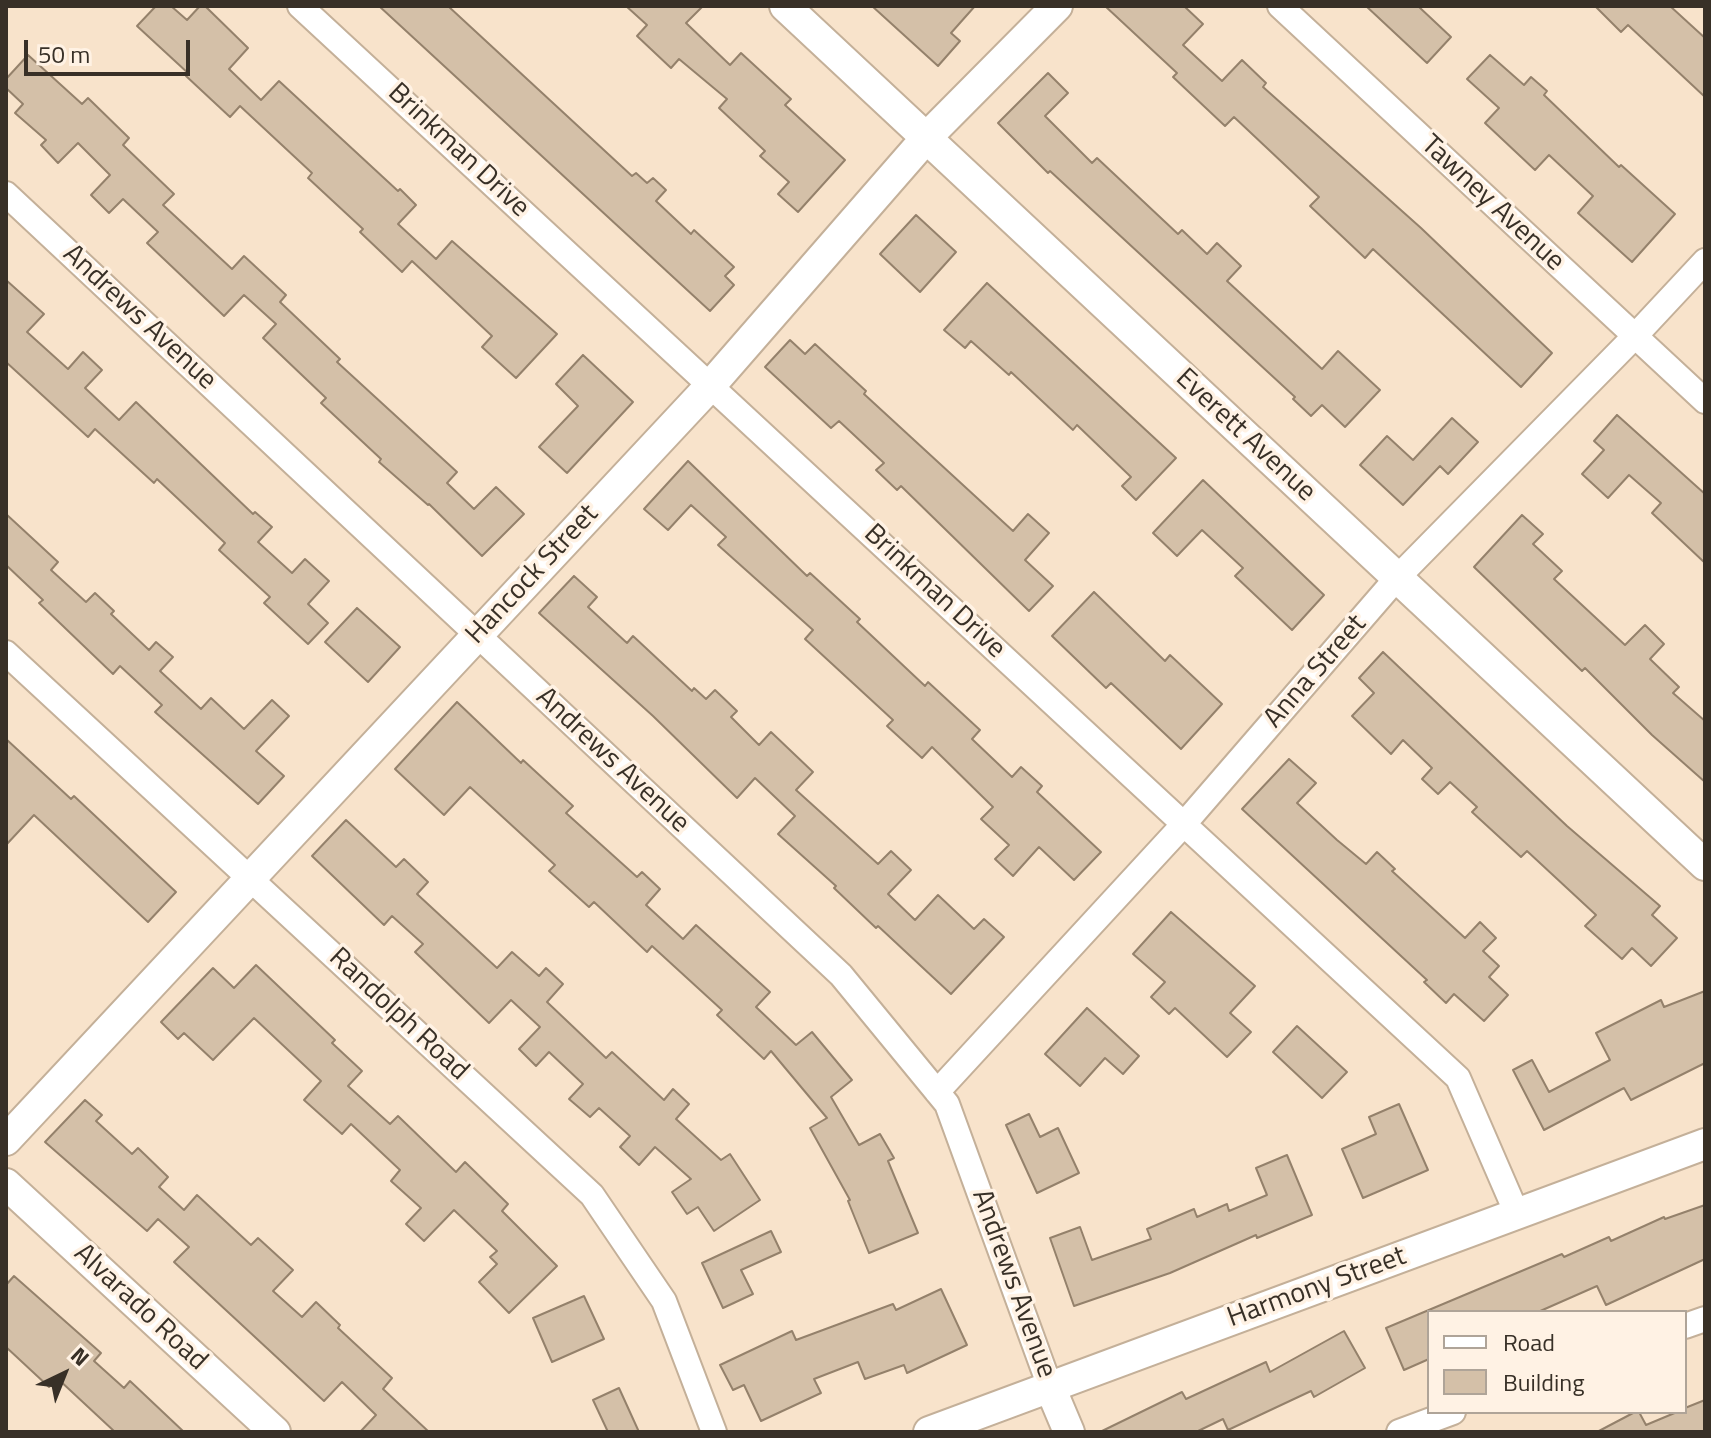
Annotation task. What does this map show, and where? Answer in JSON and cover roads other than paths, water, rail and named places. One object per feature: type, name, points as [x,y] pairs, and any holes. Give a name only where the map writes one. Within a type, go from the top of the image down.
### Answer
[{"type":"street","name":"Brinkman Drive","points":[[300,6],[1458,1078],[1517,1214]]},
{"type":"street","name":"Everett Avenue","points":[[785,6],[928,136],[1396,579],[1705,865]]},
{"type":"street","name":"Hancock Street","points":[[6,1140],[711,385],[928,136],[1057,6]]},
{"type":"street","name":"Tawney Avenue","points":[[1280,6],[1705,401]]},
{"type":"street","name":"Andrews Avenue","points":[[6,194],[841,975],[947,1104],[1069,1432]]},
{"type":"street","name":"Anna Street","points":[[937,1092],[1184,824],[1396,579],[1705,261]]},
{"type":"street","name":"Randolph Road","points":[[6,653],[592,1195],[664,1301],[714,1432]]},
{"type":"street","name":"Harmony Street","points":[[929,1432],[1705,1144]]},
{"type":"street","name":"Alvarado Road","points":[[6,1184],[275,1432]]},
{"type":"street","points":[[1399,1432],[1448,1414]]}]
